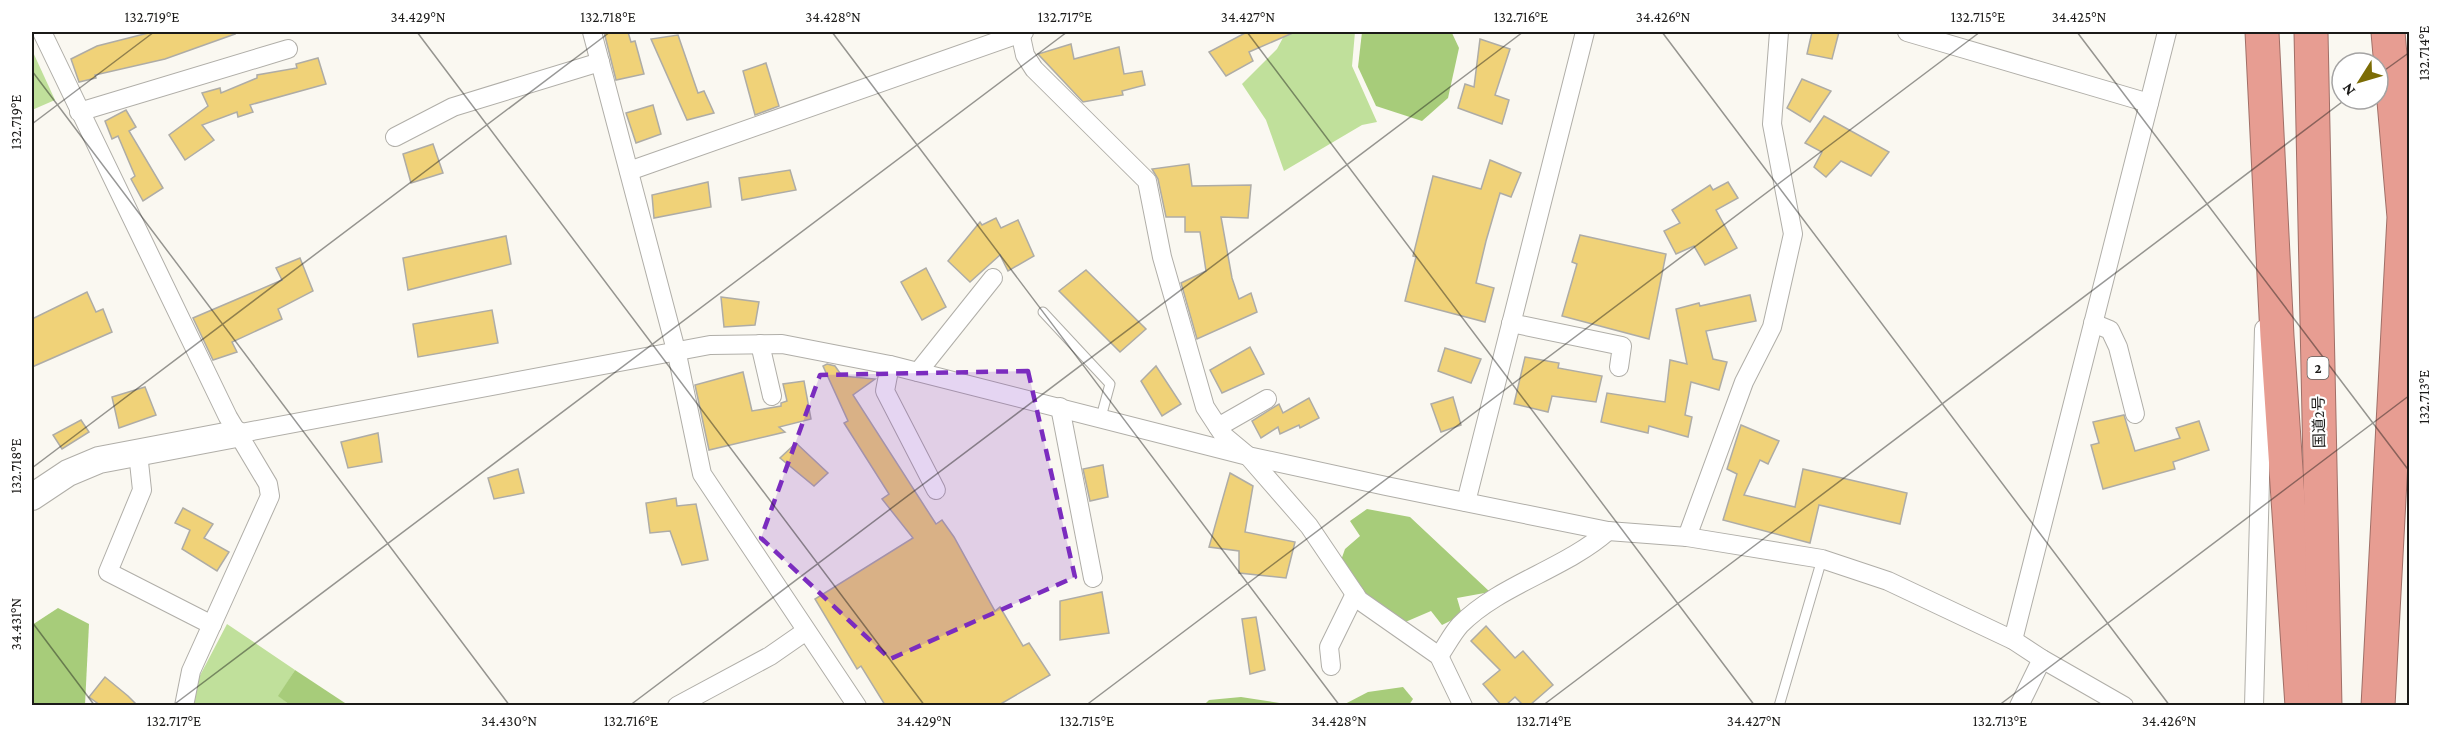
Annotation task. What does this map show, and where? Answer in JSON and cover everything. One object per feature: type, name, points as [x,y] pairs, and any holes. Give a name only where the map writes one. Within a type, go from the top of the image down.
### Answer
[{"type":"highway","points":[[2262,32],[2302,705]]},
{"type":"highway","name":"国道2号","points":[[2311,32],[2325,705]]},
{"type":"highway","points":[[2378,705],[2407,223],[2388,32]]},
{"type":"street","points":[[42,32],[236,434],[268,484],[270,496],[191,671],[184,705]]},
{"type":"street","points":[[592,32],[677,354],[702,474],[857,705]]},
{"type":"street","points":[[629,171],[1021,32],[1025,55],[1034,69],[1147,181],[1162,257],[1205,407],[1218,427],[1224,436],[1248,456],[1309,526],[1359,600],[1439,656],[1463,705]]},
{"type":"street","points":[[1466,502],[1585,32]]},
{"type":"street","points":[[1687,537],[1744,381],[1772,327],[1793,234],[1773,124],[1779,32]]},
{"type":"street","points":[[1907,32],[2149,103]]},
{"type":"street","points":[[2013,640],[2167,32]]},
{"type":"street","points":[[79,112],[288,49]]},
{"type":"street","points":[[395,137],[453,107],[600,62]]},
{"type":"street","points":[[2254,705],[2261,358],[2272,229]]},
{"type":"street","points":[[918,372],[993,278]]},
{"type":"street","points":[[1511,323],[1622,346],[1619,367]]},
{"type":"street","points":[[2093,323],[2110,330],[2118,347],[2135,414]]},
{"type":"street","points":[[759,344],[772,396]]},
{"type":"street","points":[[32,497],[68,473],[99,460],[677,354],[710,345],[782,344],[890,365],[1248,456],[1466,502],[1608,531],[1687,537],[1822,559],[1888,581],[2013,640],[2124,705]]},
{"type":"street","points":[[890,365],[885,391],[936,490]]},
{"type":"street","points":[[1218,427],[1268,399]]},
{"type":"street","points":[[1060,407],[1093,578]]},
{"type":"street","points":[[138,453],[142,490],[108,572],[212,624]]},
{"type":"street","points":[[1439,656],[1460,625],[1493,601],[1569,560],[1608,531]]},
{"type":"street","points":[[1331,666],[1329,647],[1355,594]]},
{"type":"street","points":[[677,705],[770,656],[806,631]]},
{"type":"street","points":[[2019,705],[2042,659]]},
{"type":"lane","points":[[1043,312],[1110,384],[1101,417]]},
{"type":"lane","points":[[1779,705],[1822,559]]},
{"type":"highlighted area","points":[[1028,371],[1075,577],[890,659],[761,538],[820,375]]},
{"type":"green space","points":[[1286,32],[1355,32],[1352,66],[1377,122],[1362,125],[1284,171],[1266,120],[1242,84],[1277,49]]},
{"type":"green space","points":[[1362,32],[1452,33],[1459,48],[1448,98],[1422,121],[1376,106],[1358,67]]},
{"type":"green space","points":[[32,50],[55,100],[32,110]]},
{"type":"green space","points":[[1367,509],[1410,517],[1490,592],[1457,598],[1462,615],[1442,625],[1431,611],[1403,623],[1362,599],[1339,566],[1345,549],[1360,536],[1350,521]]},
{"type":"green space","points":[[58,608],[89,624],[85,705],[32,705],[32,625]]},
{"type":"green space","points":[[227,624],[295,670],[279,696],[290,705],[184,706]]},
{"type":"green space","points":[[295,670],[348,705],[290,705],[278,696]]},
{"type":"green space","points":[[1403,687],[1413,699],[1409,705],[1343,705],[1368,692]]},
{"type":"green space","points":[[1241,697],[1292,705],[1204,705],[1209,700]]},
{"type":"building","points":[[152,32],[234,32],[235,34],[165,59],[95,75],[96,78],[79,82],[71,59],[97,46]]},
{"type":"building","points":[[604,32],[628,32],[631,42],[635,41],[644,74],[616,80]]},
{"type":"building","points":[[1247,32],[1295,32],[1249,52],[1253,61],[1226,76],[1209,52]]},
{"type":"building","points":[[1812,32],[1839,32],[1832,59],[1807,54]]},
{"type":"building","points":[[678,35],[698,93],[704,91],[714,113],[687,120],[651,39]]},
{"type":"building","points":[[1480,39],[1510,49],[1495,95],[1509,100],[1502,124],[1458,108],[1465,84],[1474,87]]},
{"type":"building","points":[[1071,44],[1074,59],[1119,47],[1124,74],[1142,71],[1145,85],[1122,91],[1123,95],[1083,102],[1038,54]]},
{"type":"building","points":[[318,58],[326,84],[250,105],[253,112],[238,117],[237,112],[202,125],[214,140],[185,160],[169,135],[208,106],[202,93],[220,88],[221,93],[257,78],[257,75],[297,68],[296,64]]},
{"type":"building","points":[[766,63],[779,106],[755,115],[743,71]]},
{"type":"building","points":[[1802,79],[1831,91],[1810,122],[1787,108]]},
{"type":"building","points":[[653,105],[661,134],[636,143],[626,113]]},
{"type":"building","points":[[126,110],[136,127],[129,131],[163,188],[143,201],[131,179],[135,176],[118,136],[112,139],[105,121]]},
{"type":"building","points":[[1824,116],[1889,152],[1871,176],[1841,161],[1826,177],[1814,167],[1822,152],[1805,143]]},
{"type":"building","points":[[433,144],[443,173],[411,183],[403,154]]},
{"type":"building","points":[[1490,160],[1521,173],[1511,197],[1500,193],[1486,241],[1476,283],[1494,288],[1485,322],[1405,301],[1416,257],[1413,256],[1433,176],[1481,189]]},
{"type":"building","points":[[1189,164],[1192,186],[1251,185],[1248,218],[1221,217],[1232,278],[1239,299],[1251,293],[1257,312],[1197,339],[1181,283],[1206,271],[1200,232],[1185,232],[1185,217],[1166,217],[1158,179],[1152,169]]},
{"type":"building","points":[[790,170],[796,190],[742,200],[739,178]]},
{"type":"building","points":[[708,182],[711,207],[654,218],[652,195]]},
{"type":"building","points":[[1728,182],[1738,198],[1716,210],[1737,248],[1705,265],[1694,246],[1676,254],[1664,231],[1680,223],[1672,210],[1710,185],[1713,190]]},
{"type":"building","points":[[996,218],[1001,228],[1018,220],[1034,256],[1008,271],[1000,255],[970,282],[948,261],[980,222],[982,225]]},
{"type":"building","points":[[1580,235],[1666,254],[1649,339],[1562,316],[1577,264],[1572,262]]},
{"type":"building","points":[[506,236],[511,264],[408,290],[403,258]]},
{"type":"building","points":[[300,258],[313,291],[278,309],[282,319],[232,342],[237,352],[213,360],[193,318],[282,280],[276,268]]},
{"type":"building","points":[[926,268],[946,307],[922,320],[901,282]]},
{"type":"building","points":[[1086,270],[1146,329],[1120,352],[1059,291]]},
{"type":"building","points":[[87,292],[96,312],[103,309],[112,332],[32,367],[32,319]]},
{"type":"building","points":[[1750,295],[1756,321],[1706,331],[1713,359],[1727,362],[1719,390],[1691,382],[1685,415],[1692,417],[1688,437],[1649,426],[1648,433],[1601,422],[1607,393],[1665,402],[1670,360],[1687,364],[1676,309]]},
{"type":"building","points":[[721,297],[759,302],[755,325],[724,327]]},
{"type":"building","points":[[492,310],[498,343],[418,357],[413,324]]},
{"type":"building","points":[[1250,347],[1264,374],[1222,393],[1210,370]]},
{"type":"building","points":[[1445,348],[1481,359],[1471,383],[1438,371]]},
{"type":"building","points":[[1525,357],[1559,363],[1558,368],[1602,376],[1596,402],[1552,396],[1548,412],[1514,404]]},
{"type":"building","points":[[827,364],[835,366],[842,376],[875,379],[853,395],[936,524],[942,520],[954,537],[995,611],[1000,607],[1023,646],[1029,643],[1050,675],[999,705],[885,705],[861,666],[857,669],[815,599],[913,538],[882,499],[889,494],[844,423],[848,421],[823,366]]},
{"type":"building","points":[[1156,366],[1181,404],[1162,416],[1141,381]]},
{"type":"building","points":[[743,372],[752,411],[781,406],[781,403],[787,401],[783,384],[804,381],[811,419],[779,427],[785,432],[709,450],[695,385]]},
{"type":"building","points":[[145,387],[156,415],[119,428],[112,397]]},
{"type":"building","points":[[1453,397],[1461,425],[1441,432],[1431,404]]},
{"type":"building","points":[[1309,398],[1319,418],[1300,428],[1299,425],[1280,434],[1278,427],[1261,438],[1252,421],[1279,404],[1283,413]]},
{"type":"building","points":[[2124,415],[2135,451],[2180,438],[2176,428],[2199,421],[2209,450],[2173,462],[2175,469],[2103,489],[2091,445],[2099,443],[2093,422]]},
{"type":"building","points":[[81,420],[89,432],[62,449],[53,435]]},
{"type":"building","points":[[1741,425],[1779,441],[1768,464],[1760,460],[1744,495],[1795,507],[1803,469],[1907,493],[1900,524],[1819,505],[1810,543],[1723,520],[1737,474],[1727,469]]},
{"type":"building","points":[[378,433],[382,462],[348,468],[341,442]]},
{"type":"building","points":[[796,443],[828,473],[814,486],[780,458]]},
{"type":"building","points":[[1103,465],[1108,497],[1090,501],[1083,469]]},
{"type":"building","points":[[518,469],[524,493],[494,499],[488,478]]},
{"type":"building","points":[[1230,473],[1253,486],[1245,532],[1295,542],[1286,578],[1239,573],[1239,551],[1209,547]]},
{"type":"building","points":[[676,498],[677,506],[696,504],[708,560],[682,565],[670,531],[650,533],[646,503]]},
{"type":"building","points":[[183,508],[213,524],[204,538],[229,552],[217,571],[182,549],[190,530],[175,523]]},
{"type":"building","points":[[1102,592],[1109,633],[1060,640],[1060,601]]},
{"type":"building","points":[[1256,617],[1265,670],[1250,674],[1242,619]]},
{"type":"building","points":[[1486,626],[1515,658],[1523,651],[1553,685],[1530,705],[1523,705],[1515,697],[1506,705],[1501,705],[1483,684],[1500,670],[1471,641]]},
{"type":"building","points":[[105,677],[137,705],[100,705],[89,697]]}]
